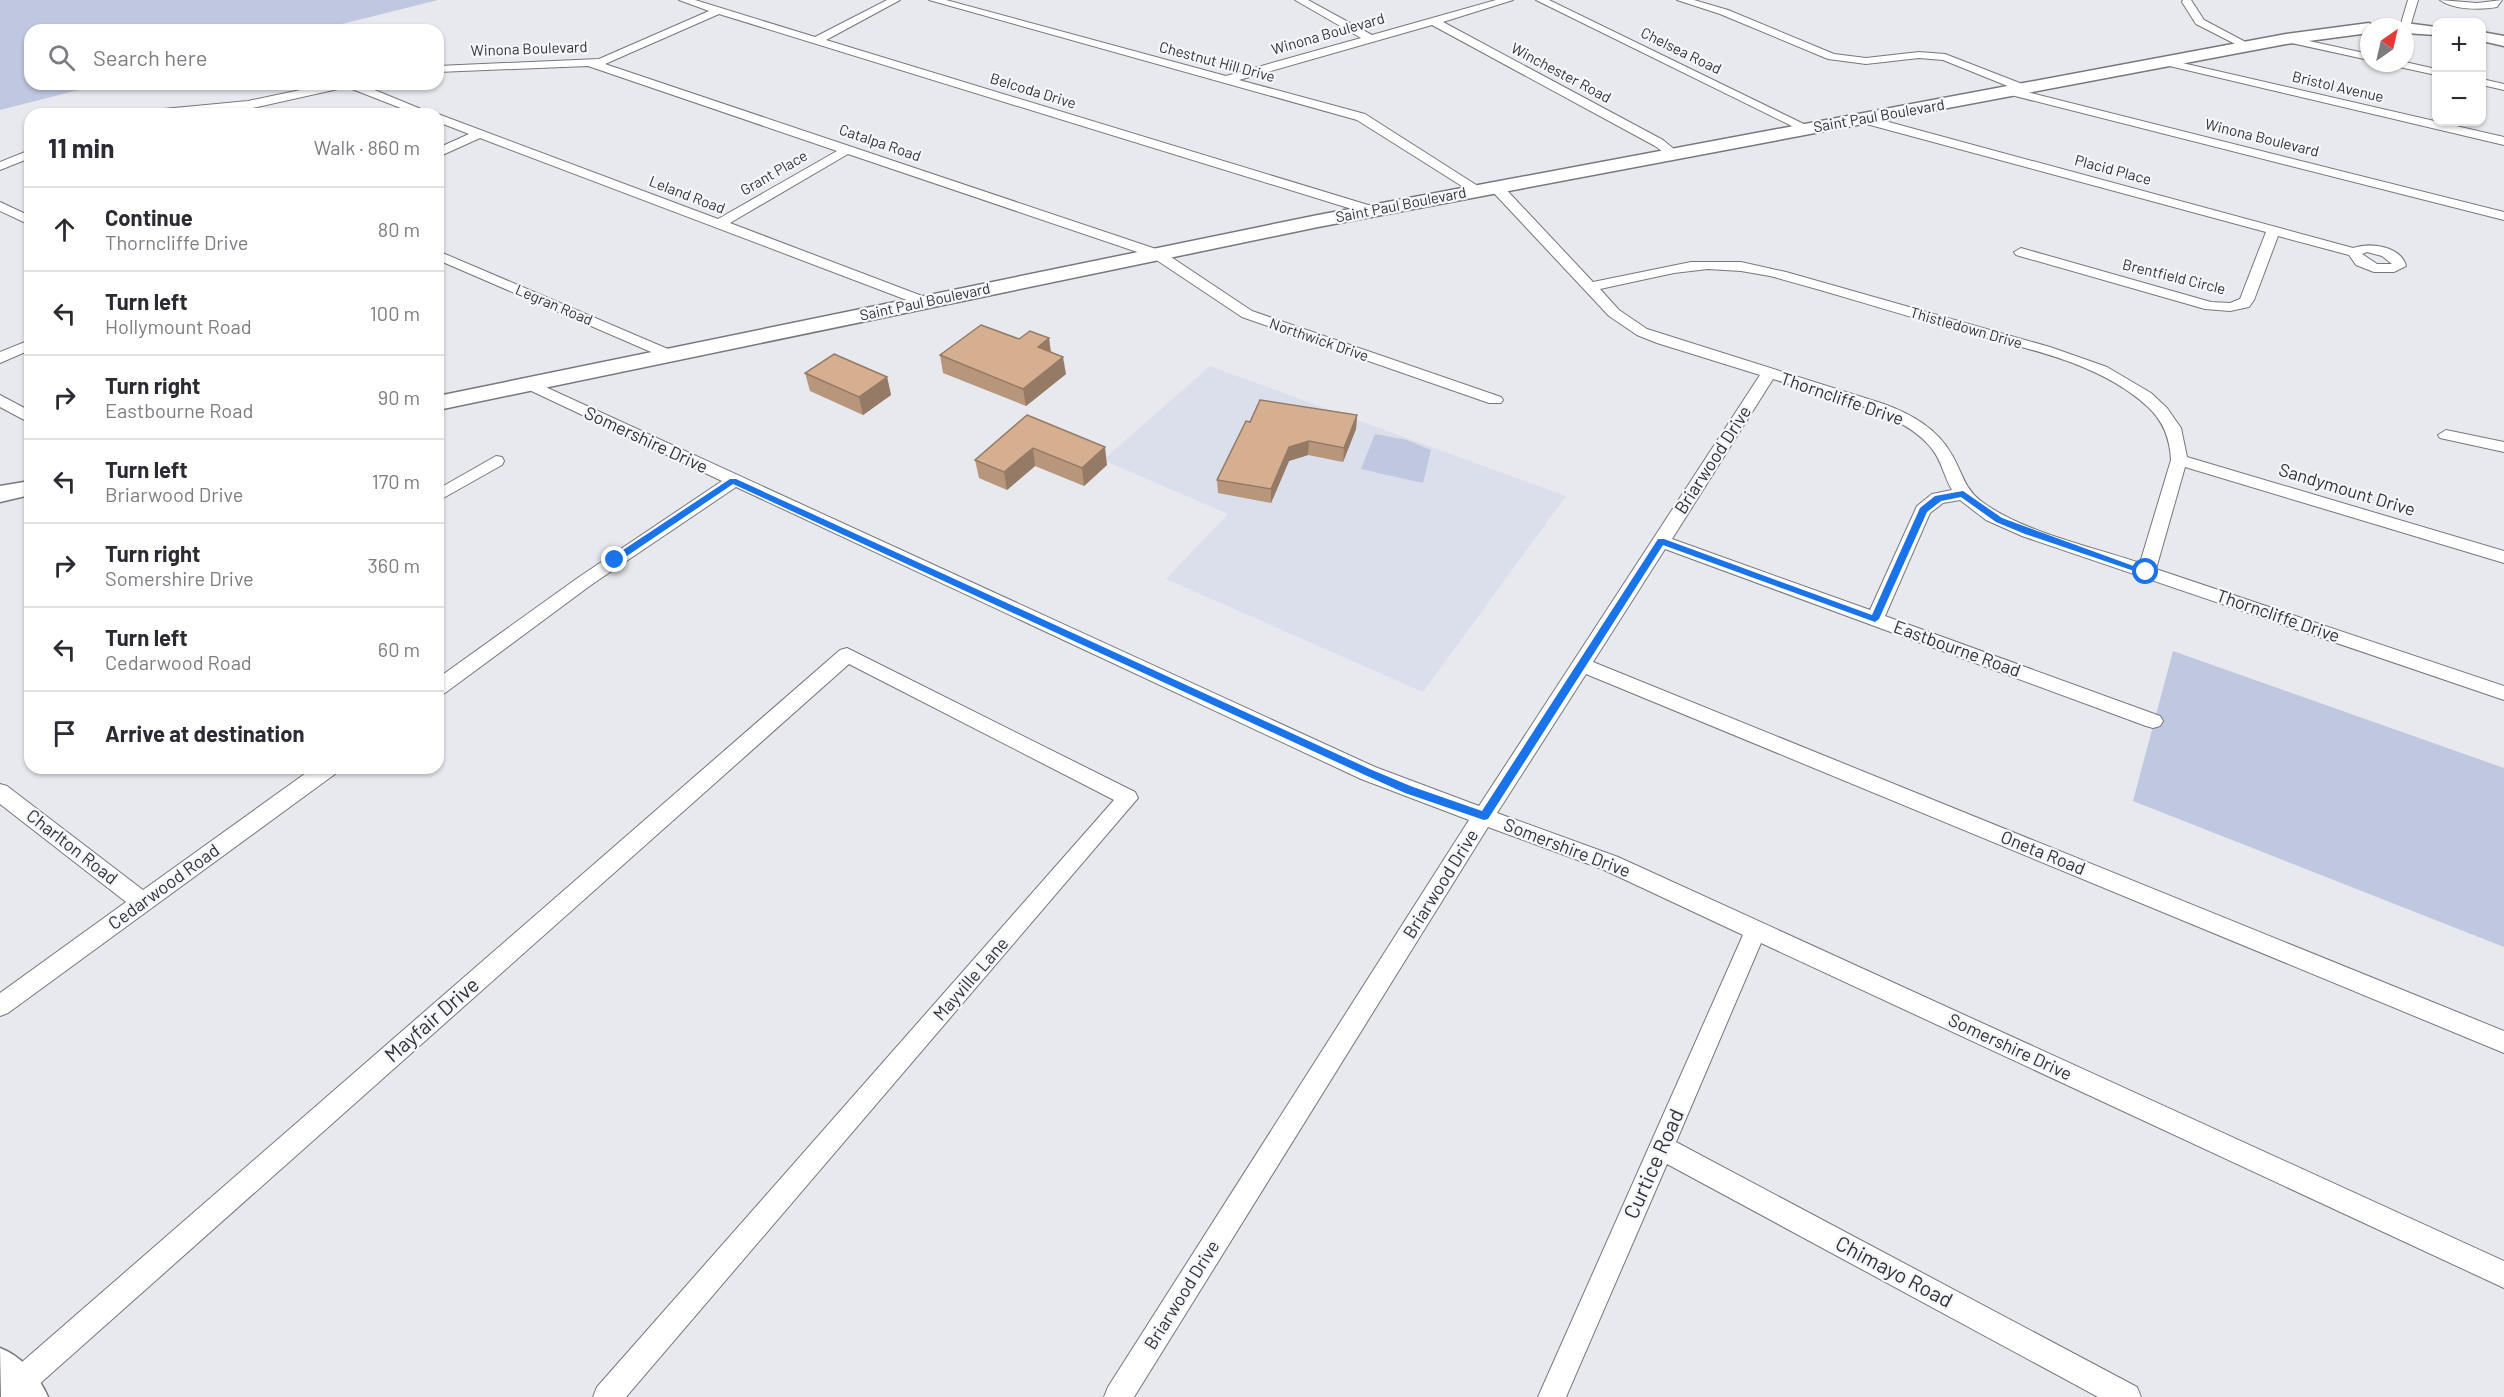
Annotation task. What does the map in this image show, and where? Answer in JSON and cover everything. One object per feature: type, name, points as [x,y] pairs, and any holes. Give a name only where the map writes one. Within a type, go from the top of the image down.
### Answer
[{"type":"main road","name":"Saint Paul Boulevard","points":[[444,402],[1373,210],[2286,39],[2360,29]]},
{"type":"main road","points":[[2414,29],[2432,30]]},
{"type":"main road","points":[[2486,38],[2504,41]]},
{"type":"main road","points":[[0,494],[24,489]]},
{"type":"street","name":"Belcoda Drive","points":[[684,0],[1373,210]]},
{"type":"street","points":[[815,41],[895,0]]},
{"type":"street","name":"Chestnut Hill Drive","points":[[934,0],[1361,117],[1476,191]]},
{"type":"street","points":[[1300,0],[1371,39]]},
{"type":"street","name":"Winona Boulevard","points":[[1226,80],[1509,0]]},
{"type":"street","name":"Chelsea Road","points":[[1541,0],[1808,129]]},
{"type":"street","name":"Winona Boulevard","points":[[1682,0],[1724,12],[1832,57],[1866,61],[1919,55],[1945,57],[2019,90],[2504,216]]},
{"type":"street","points":[[2408,18],[2413,0]]},
{"type":"street","points":[[2445,0],[2482,6],[2493,5],[2497,0]]},
{"type":"street","points":[[2187,2],[2200,22],[2249,47]]},
{"type":"street","name":"Winona Boulevard","points":[[444,69],[592,64],[609,61],[718,10]]},
{"type":"street","name":"Winchester Road","points":[[1433,21],[1659,143],[1674,154]]},
{"type":"street","points":[[2286,39],[2360,55]]},
{"type":"street","name":"Bristol Avenue","points":[[2165,62],[2504,141]]},
{"type":"street","name":"Catalpa Road","points":[[592,64],[1157,254]]},
{"type":"street","points":[[2414,67],[2432,71]]},
{"type":"street","points":[[2486,83],[2504,87]]},
{"type":"street","points":[[216,108],[248,105],[319,90]]},
{"type":"street","points":[[363,90],[411,108]]},
{"type":"street","name":"Placid Place","points":[[1863,119],[2354,252]]},
{"type":"street","name":"Leland Road","points":[[444,120],[925,302]]},
{"type":"street","points":[[444,150],[479,134]]},
{"type":"street","name":"Grant Place","points":[[718,224],[847,150]]},
{"type":"street","points":[[0,166],[24,156]]},
{"type":"street","name":"Thorncliffe Drive","points":[[1496,187],[1614,313],[1642,332],[1878,407],[1919,427],[1940,448],[1953,480],[1963,494],[1999,520],[2028,532],[2504,693]]},
{"type":"street","points":[[0,206],[24,218]]},
{"type":"street","name":"Brentfield Circle","points":[[2021,252],[2197,302],[2230,307],[2244,304],[2247,300],[2273,231]]},
{"type":"street","name":"Northwick Drive","points":[[1157,254],[1174,263],[1221,299],[1247,314],[1495,400]]},
{"type":"street","name":"Legran Road","points":[[444,258],[670,355]]},
{"type":"street","name":"Thistledown Drive","points":[[1591,287],[1682,267],[1704,265],[1746,267],[1789,277],[2050,352],[2121,380],[2149,400],[2168,419],[2175,431],[2179,460],[2146,572]]},
{"type":"street","points":[[0,358],[24,347]]},
{"type":"street","name":"Briarwood Drive","points":[[1118,1397],[1484,816],[1769,374]]},
{"type":"street","name":"Somershire Drive","points":[[528,384],[733,481],[1368,773],[1610,863],[2504,1275]]},
{"type":"street","points":[[0,400],[24,414]]},
{"type":"street","points":[[2446,435],[2504,447]]},
{"type":"street","name":"Sandymount Drive","points":[[2179,460],[2504,557]]},
{"type":"street","points":[[444,492],[496,461]]},
{"type":"street","points":[[444,684],[592,576],[733,481]]},
{"type":"street","points":[[1875,619],[1923,510],[1938,498],[1963,494]]},
{"type":"street","name":"Eastbourne Road","points":[[1661,541],[2153,721]]},
{"type":"street","name":"Mayfair Drive","points":[[15,1383],[847,655]]},
{"type":"street","name":"Mayville Lane","points":[[607,1397],[1128,798],[847,655]]},
{"type":"street","name":"Oneta Road","points":[[1583,664],[2504,1042]]},
{"type":"street","name":"Cedarwood Road","points":[[0,1006],[320,774]]},
{"type":"street","name":"Charlton Road","points":[[0,792],[143,903]]},
{"type":"street","name":"Curtice Road","points":[[1552,1397],[1756,930]]},
{"type":"street","name":"Chimayo Road","points":[[1661,1147],[2127,1397]]},
{"type":"shaded area","points":[[0,0],[438,0],[342,24],[24,24],[24,90],[78,90],[0,110]]},
{"type":"shaded area","points":[[1210,366],[1566,496],[1423,692],[1166,579],[1228,514],[1103,460]]},
{"type":"shaded area","points":[[1375,434],[1407,440],[1431,450],[1423,483],[1361,469]]},
{"type":"shaded area","points":[[2173,651],[2504,768],[2504,947],[2133,801]]},
{"type":"building","points":[[981,325],[1019,339],[1030,331],[1049,338],[1038,347],[1063,357],[1023,389],[940,355]]},
{"type":"building","points":[[834,354],[887,377],[859,397],[805,373]]},
{"type":"building","points":[[1260,400],[1357,415],[1344,448],[1309,441],[1289,447],[1271,489],[1217,480],[1246,421],[1250,422]]},
{"type":"building","points":[[1027,415],[1105,447],[1082,468],[1033,448],[1004,472],[975,460]]},
{"type":"route","points":[[615,560],[733,481],[1368,773],[1484,816],[1661,541],[1875,619],[1923,510],[1938,498],[1963,494],[1999,520],[2146,572]]}]
